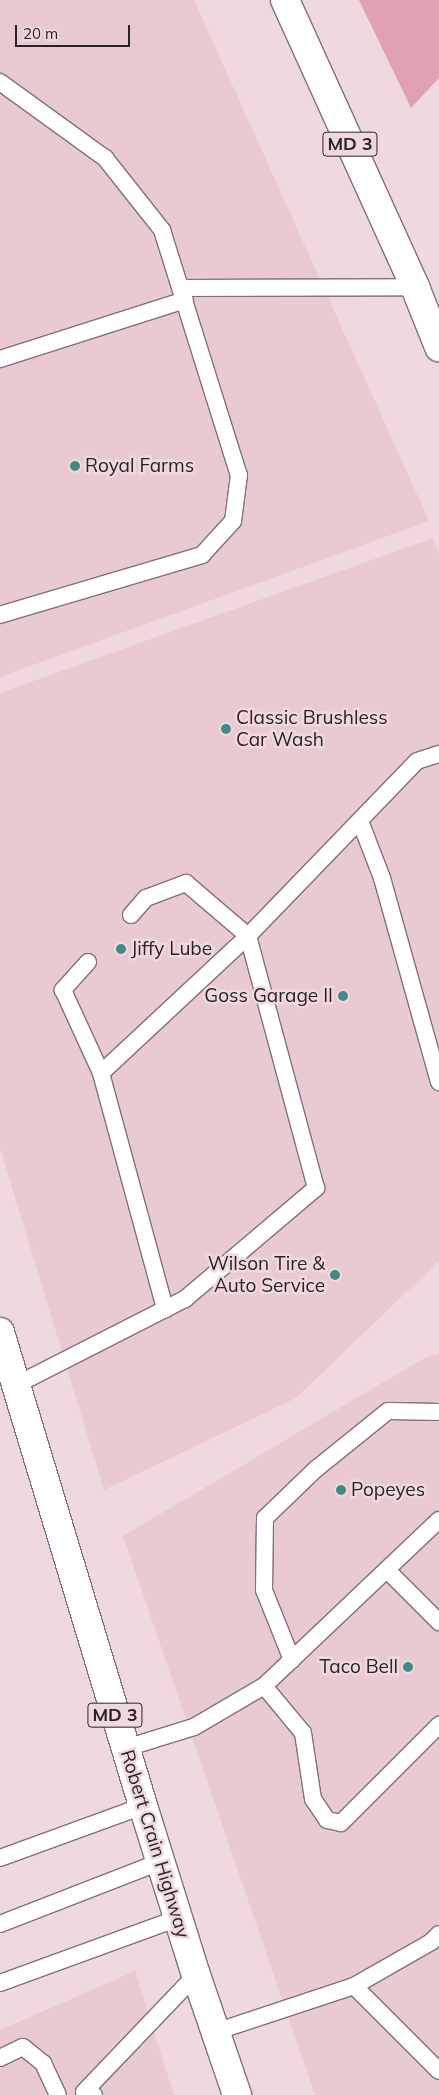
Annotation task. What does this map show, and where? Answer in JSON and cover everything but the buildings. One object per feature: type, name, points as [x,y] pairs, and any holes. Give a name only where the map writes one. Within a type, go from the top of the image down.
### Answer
[{"type":"highway","name":"MD 3","points":[[285,0],[415,288],[439,347]]},
{"type":"highway","name":"Robert Crain Highway","points":[[0,1332],[160,1862],[237,2095]]},
{"type":"lane","points":[[0,82],[105,158],[162,230],[184,294],[239,475],[233,522],[202,555],[0,615]]},
{"type":"lane","points":[[0,359],[184,294],[415,288]]},
{"type":"lane","points":[[101,1073],[248,936],[417,761],[439,754]]},
{"type":"lane","points":[[360,821],[382,878],[439,1082]]},
{"type":"lane","points":[[16,1385],[185,1299],[316,1188],[248,936],[186,883],[146,898],[131,915]]},
{"type":"lane","points":[[88,962],[63,990],[101,1073],[165,1309]]},
{"type":"lane","points":[[292,1660],[264,1590],[266,1518],[316,1468],[388,1411],[439,1412]]},
{"type":"lane","points":[[126,1748],[194,1728],[264,1686],[439,1520]]},
{"type":"lane","points":[[387,1570],[439,1622]]},
{"type":"lane","points":[[264,1686],[304,1733],[313,1799],[327,1820],[341,1823],[439,1725]]},
{"type":"lane","points":[[0,1858],[143,1806]]},
{"type":"lane","points":[[0,1924],[160,1862]]},
{"type":"lane","points":[[0,1983],[179,1918]]},
{"type":"lane","points":[[215,2032],[354,1986],[431,1942],[439,1934]]},
{"type":"lane","points":[[85,2094],[196,1975]]},
{"type":"lane","points":[[354,1986],[439,2072]]},
{"type":"lane","points":[[0,2058],[22,2047],[43,2063],[58,2095]]},
{"type":"shaded area","points":[[0,0],[194,0],[429,521],[0,677]]},
{"type":"shaded area","points":[[359,0],[439,0],[439,78],[411,108]]},
{"type":"shaded area","points":[[433,538],[439,554],[439,1261],[296,1398],[104,1490],[0,1148],[0,693]]},
{"type":"shaded area","points":[[439,1354],[439,2095],[315,2095],[123,1536],[426,1357]]},
{"type":"shaded area","points":[[135,1971],[174,2095],[0,2095],[0,2030]]},
{"type":"place","name":"Royal Farms","points":[[75,466]]},
{"type":"place","name":"Classic Brushless Car Wash","points":[[226,729]]},
{"type":"place","name":"Jiffy Lube","points":[[121,949]]},
{"type":"place","name":"Goss Garage II","points":[[343,996]]},
{"type":"place","name":"Wilson Tire & Auto Service","points":[[335,1275]]},
{"type":"place","name":"Popeyes","points":[[341,1490]]},
{"type":"place","name":"Taco Bell","points":[[408,1667]]}]
